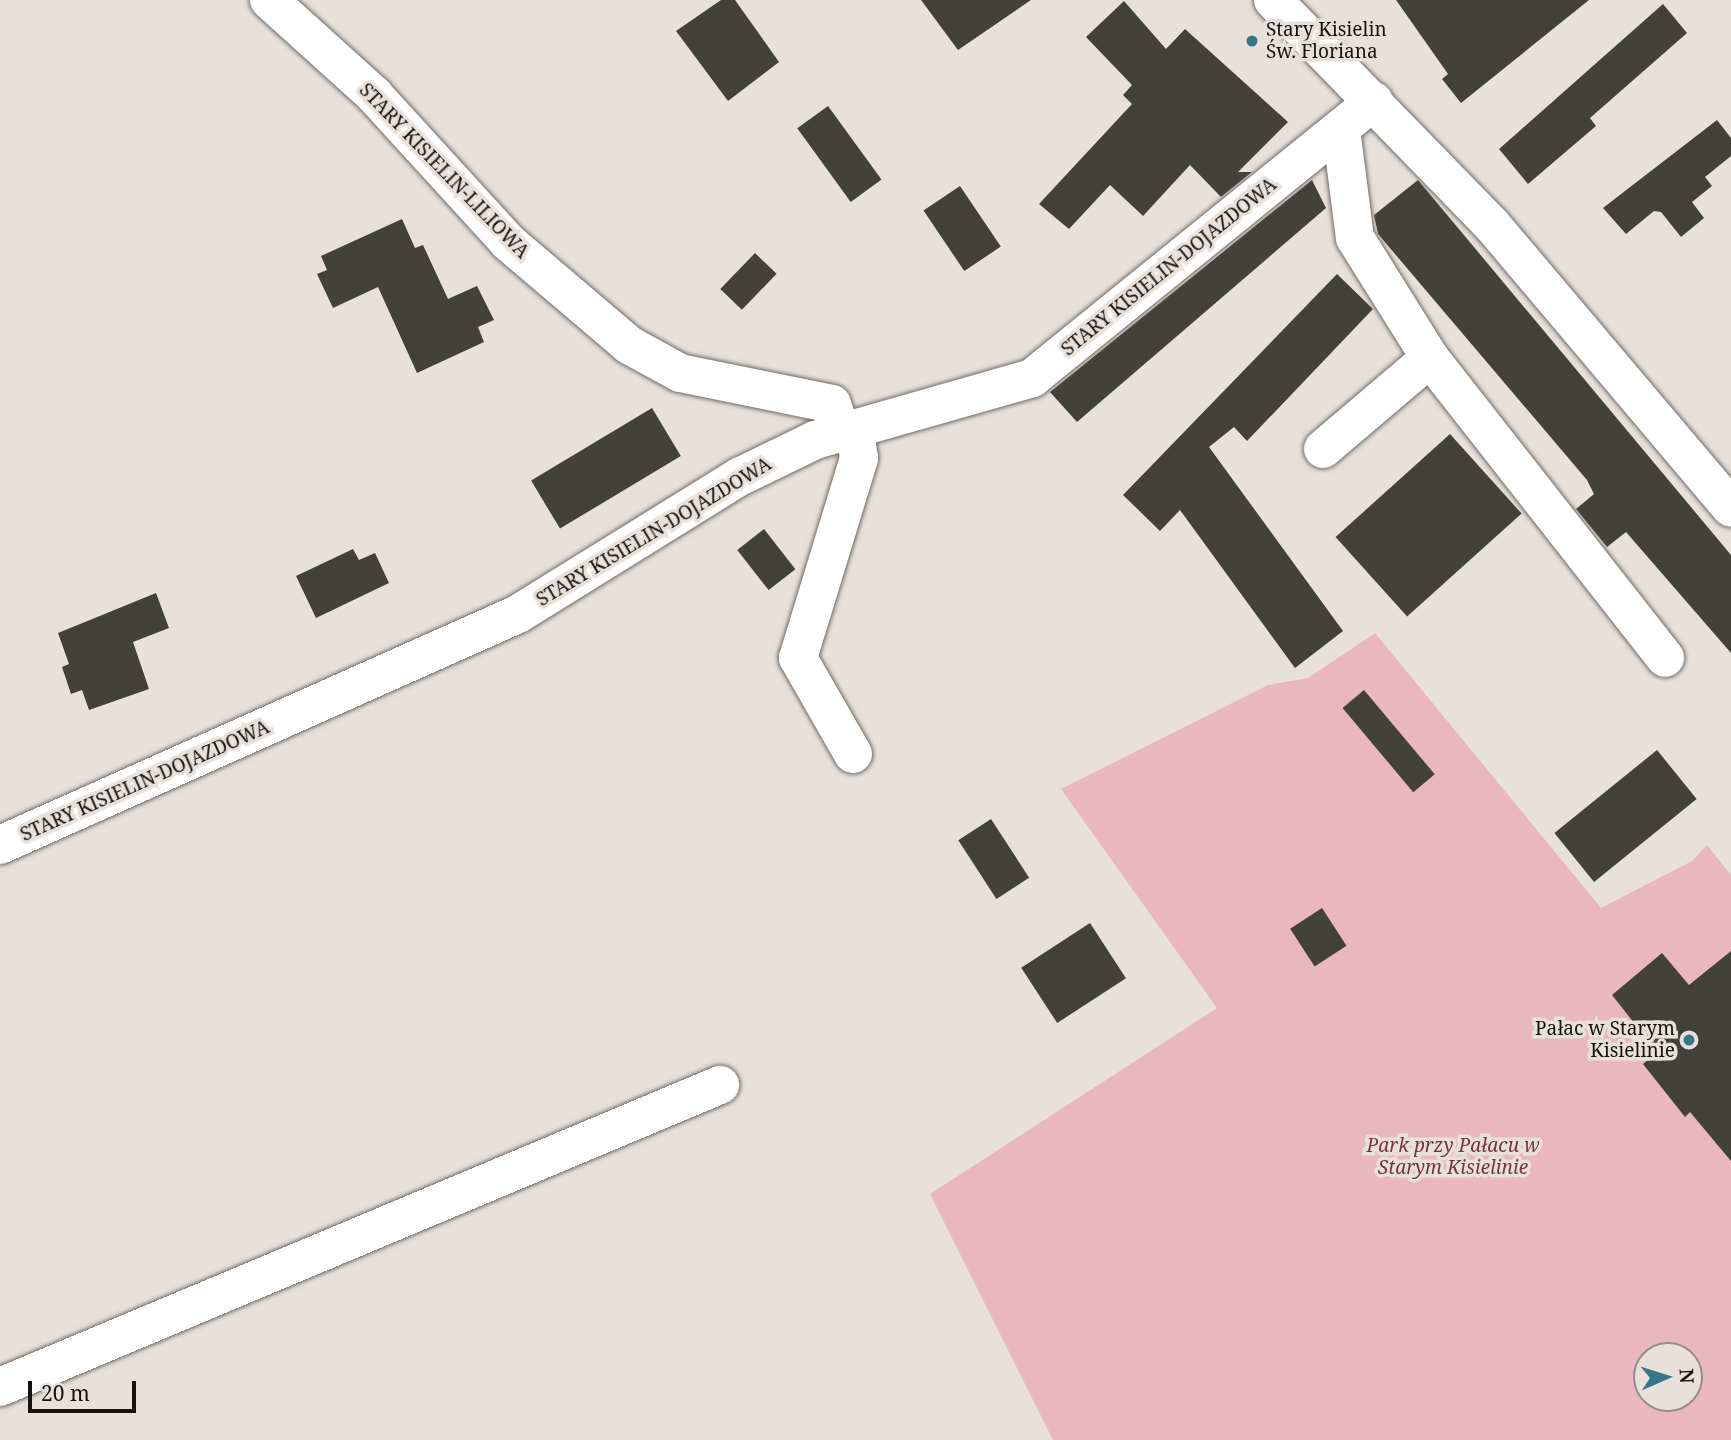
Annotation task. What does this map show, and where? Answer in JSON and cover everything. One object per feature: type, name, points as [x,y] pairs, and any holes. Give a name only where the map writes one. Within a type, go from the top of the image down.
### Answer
[{"type":"street","name":"STARY KISIELIN-LILIOWA","points":[[269,0],[374,95],[508,242],[629,345],[680,373],[832,404],[847,430]]},
{"type":"street","points":[[1273,0],[1374,101],[1572,316],[1731,509]]},
{"type":"street","name":"STARY KISIELIN-DOJAZDOWA","points":[[0,845],[518,614],[741,476],[847,430],[1031,377],[1374,101]]},
{"type":"street","points":[[1341,129],[1355,238],[1430,359],[1665,658]]},
{"type":"street","points":[[1323,449],[1430,359]]},
{"type":"street","points":[[847,430],[859,458],[798,658],[853,754]]},
{"type":"street","points":[[0,1388],[720,1085]]},
{"type":"green space","name":"Park przy Pałacu w Starym Kisielinie","points":[[1375,633],[1601,908],[1692,861],[1707,845],[1731,875],[1731,1440],[1053,1440],[930,1194],[1217,1008],[1061,789],[1268,685],[1308,678]]},
{"type":"building","points":[[721,0],[735,0],[779,62],[728,101],[676,31]]},
{"type":"building","points":[[921,0],[1031,0],[958,50]]},
{"type":"building","points":[[1396,0],[1589,0],[1461,103],[1442,79],[1448,74]]},
{"type":"building","points":[[1124,1],[1166,49],[1185,29],[1288,122],[1238,172],[1252,172],[1221,197],[1190,165],[1143,216],[1110,185],[1069,229],[1039,204],[1132,104],[1123,95],[1132,85],[1086,37]]},
{"type":"building","points":[[1663,4],[1687,33],[1590,118],[1596,126],[1528,184],[1499,149]]},
{"type":"building","points":[[828,106],[881,180],[851,202],[797,128]]},
{"type":"building","points":[[1717,120],[1731,138],[1731,156],[1705,177],[1712,186],[1692,202],[1704,218],[1681,237],[1661,212],[1654,211],[1626,234],[1603,208]]},
{"type":"building","points":[[1312,180],[1326,208],[1077,422],[1050,392]]},
{"type":"building","points":[[1418,180],[1731,555],[1731,653],[1626,532],[1607,547],[1576,509],[1594,494],[1587,480],[1378,234],[1374,215]]},
{"type":"building","points":[[960,186],[1001,247],[964,271],[924,211]]},
{"type":"building","points":[[402,219],[415,248],[423,245],[448,299],[477,286],[494,320],[478,327],[484,342],[417,373],[378,287],[333,308],[317,274],[327,270],[321,256]]},
{"type":"building","points":[[755,253],[777,274],[742,310],[720,289]]},
{"type":"building","points":[[1337,274],[1373,309],[1247,441],[1234,427],[1209,447],[1343,631],[1295,668],[1180,510],[1160,531],[1123,495]]},
{"type":"building","points":[[652,408],[681,456],[560,529],[531,481]]},
{"type":"building","points":[[1450,434],[1522,514],[1407,617],[1336,537]]},
{"type":"building","points":[[764,529],[795,569],[769,590],[737,550]]},
{"type":"building","points":[[353,549],[359,560],[375,553],[389,583],[316,618],[296,576]]},
{"type":"building","points":[[156,593],[169,628],[133,642],[149,689],[89,710],[82,690],[71,694],[62,667],[69,664],[58,633]]},
{"type":"building","points":[[1364,690],[1435,774],[1413,792],[1343,708]]},
{"type":"building","points":[[1657,750],[1697,799],[1594,882],[1554,833]]},
{"type":"building","points":[[991,819],[1029,878],[996,899],[958,840]]},
{"type":"building","points":[[1322,908],[1347,946],[1315,966],[1290,929]]},
{"type":"building","points":[[1090,923],[1126,978],[1057,1023],[1021,968]]},
{"type":"building","name":"Pałac w Starym Kisielinie","points":[[1731,951],[1731,1161],[1690,1112],[1685,1117],[1643,1064],[1657,1052],[1612,995],[1662,953],[1689,985]]},
{"type":"place","name":"Stary Kisielin Św. Floriana","points":[[1252,41]]},
{"type":"place","name":"Pałac w Starym Kisielinie","points":[[1689,1040]]}]
